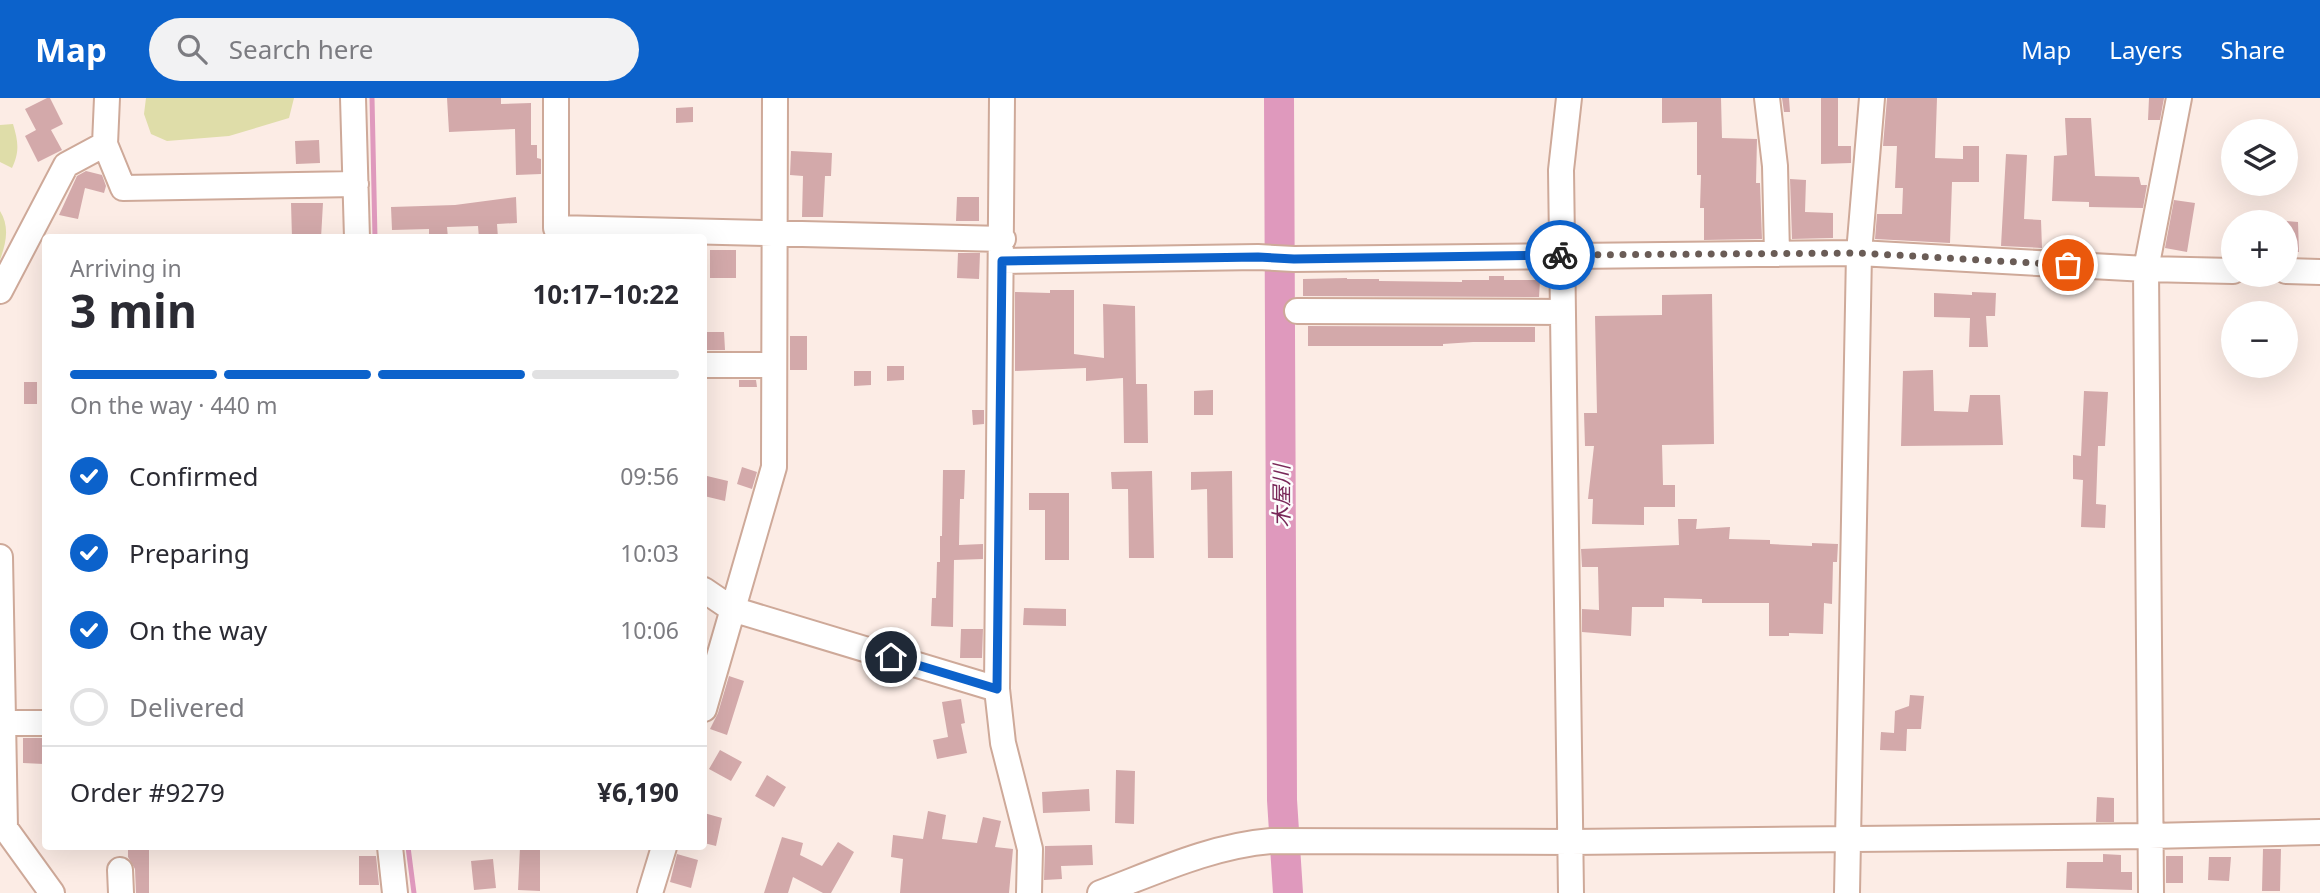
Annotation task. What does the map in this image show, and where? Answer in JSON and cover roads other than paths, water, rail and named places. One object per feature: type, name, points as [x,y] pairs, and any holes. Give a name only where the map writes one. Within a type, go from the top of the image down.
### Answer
[{"type":"street","points":[[107,98],[105,144],[123,188],[356,184]]},
{"type":"street","points":[[354,98],[357,234]]},
{"type":"street","points":[[556,98],[556,233],[775,233],[1002,250],[1294,259],[1859,253],[2221,271]]},
{"type":"street","points":[[707,698],[774,467],[772,365],[775,98]]},
{"type":"street","points":[[1002,98],[997,689],[1003,743],[1030,849],[1029,893]]},
{"type":"street","points":[[1569,98],[1562,170],[1562,255],[1571,893]]},
{"type":"street","points":[[1767,98],[1775,166],[1777,254]]},
{"type":"street","points":[[1847,893],[1859,253],[1872,98]]},
{"type":"street","points":[[2151,893],[2146,269],[2179,98]]},
{"type":"street","points":[[0,291],[66,165],[105,144]]},
{"type":"street","points":[[2298,271],[2320,272]]},
{"type":"street","points":[[1297,311],[1563,312]]},
{"type":"street","points":[[707,365],[772,365]]},
{"type":"street","points":[[0,556],[5,828],[52,893]]},
{"type":"street","points":[[707,592],[732,609],[997,689]]},
{"type":"street","points":[[1,723],[42,723]]},
{"type":"street","points":[[1100,893],[1208,852],[1240,844],[1271,841],[1571,842],[2320,832]]},
{"type":"street","points":[[390,850],[395,893]]},
{"type":"street","points":[[650,893],[663,850]]},
{"type":"waterway","points":[[372,98],[375,234]]},
{"type":"waterway","name":"木屋川","points":[[1279,98],[1282,800],[1288,893]]},
{"type":"waterway","points":[[408,850],[414,893]]}]
